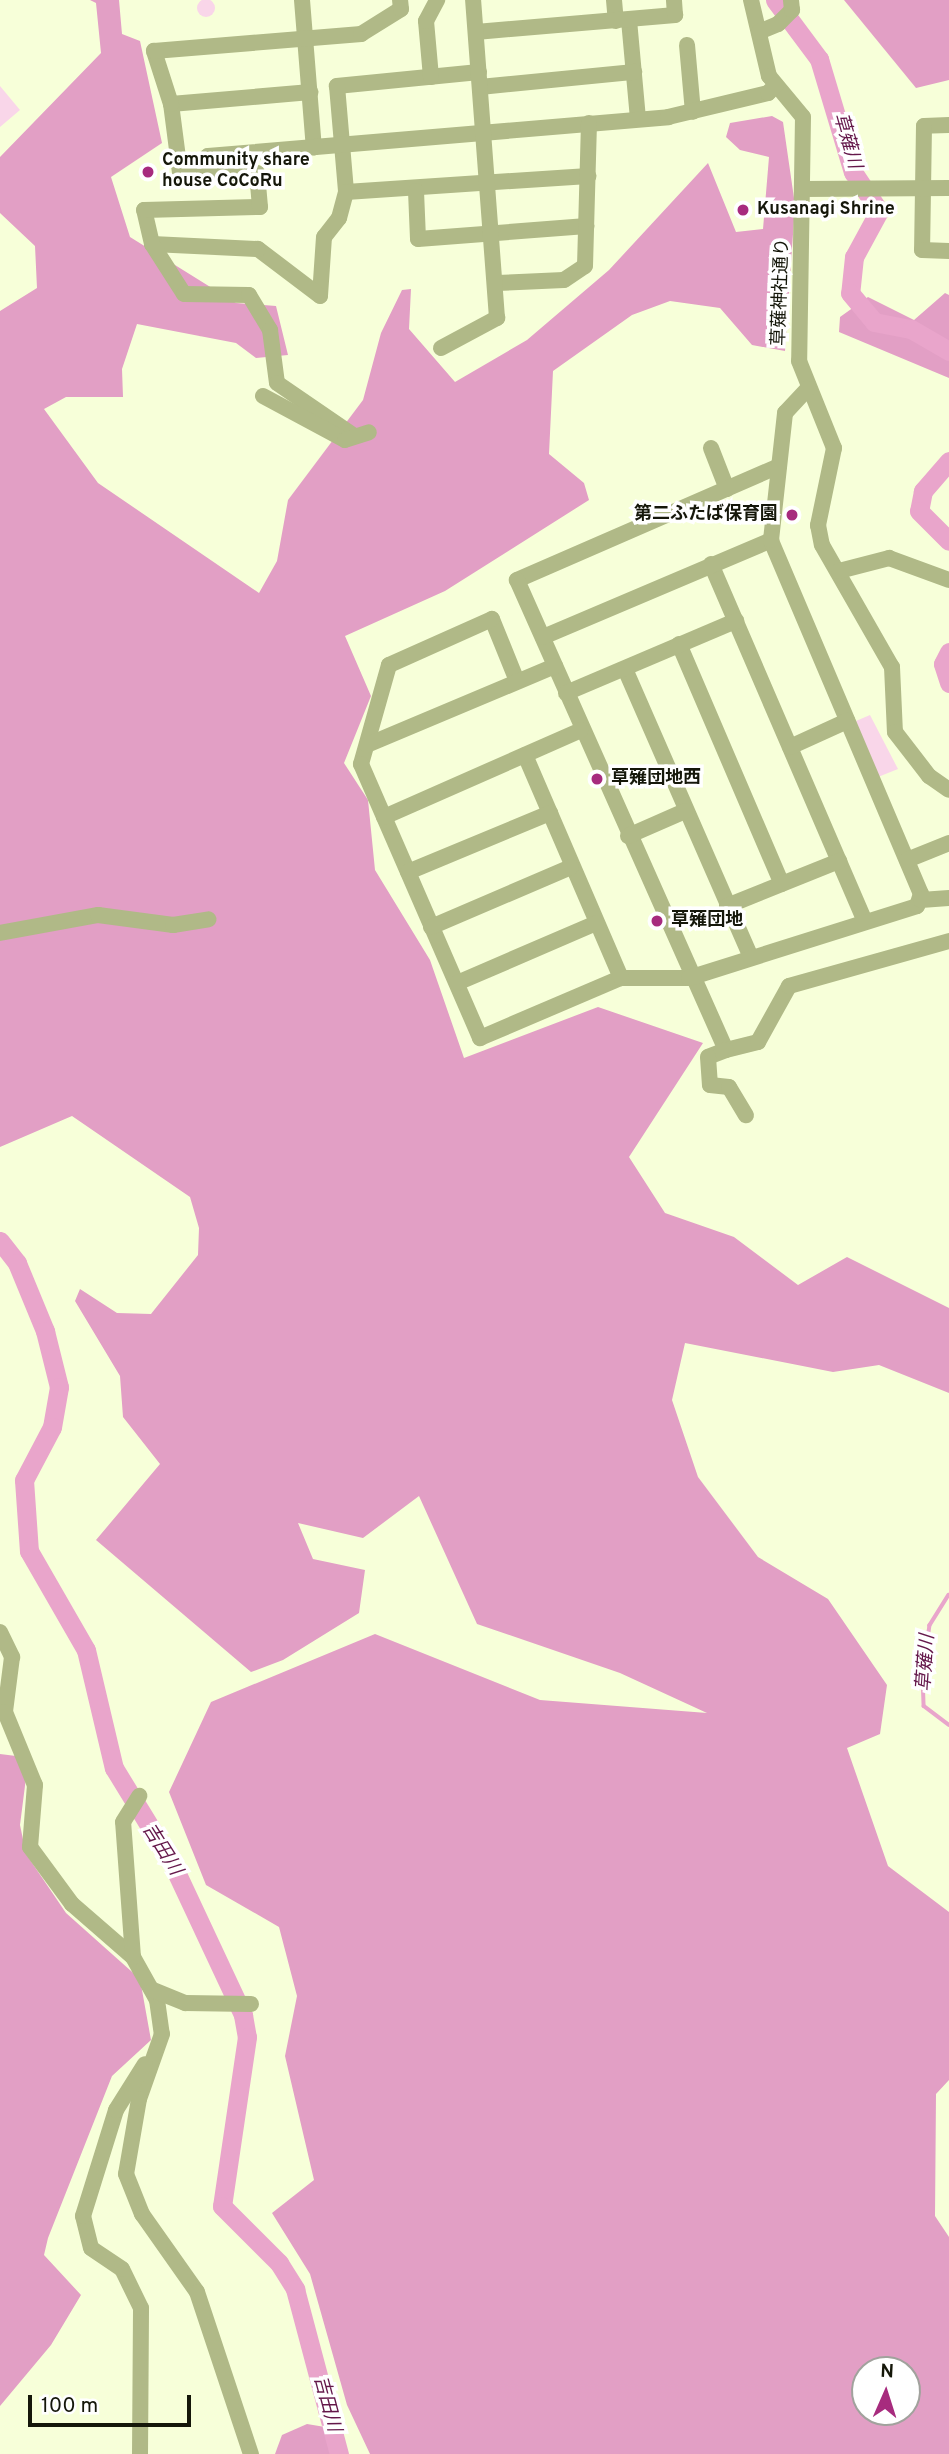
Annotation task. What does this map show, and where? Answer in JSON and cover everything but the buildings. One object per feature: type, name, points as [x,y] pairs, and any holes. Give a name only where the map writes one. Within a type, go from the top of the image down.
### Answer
[{"type":"street","points":[[302,0],[314,148]]},
{"type":"street","points":[[263,396],[345,440],[361,434],[277,383],[270,330],[249,295],[184,295],[152,244],[144,210],[260,206],[257,173],[180,173],[171,104],[154,51],[361,34],[401,9],[400,0]]},
{"type":"street","points":[[430,77],[426,21],[437,0]]},
{"type":"street","points":[[441,348],[497,318],[497,283],[473,0]]},
{"type":"street","points":[[614,0],[634,72],[638,119]]},
{"type":"street","points":[[476,32],[675,15],[674,0]]},
{"type":"street","name":"草薙神社通り","points":[[751,0],[776,85],[803,117],[799,361],[807,389],[834,448],[818,525],[839,571],[892,667],[895,732],[929,776],[949,790]]},
{"type":"street","points":[[759,32],[778,24],[792,10],[791,0]]},
{"type":"street","points":[[687,45],[693,112]]},
{"type":"street","points":[[152,244],[258,249],[320,296],[324,237],[339,218],[346,192],[337,86],[430,77],[480,80],[634,72]]},
{"type":"street","points":[[208,163],[208,156],[693,112],[768,93],[776,85]]},
{"type":"street","points":[[171,104],[310,92]]},
{"type":"street","points":[[497,283],[576,275],[585,266],[589,123]]},
{"type":"street","points":[[949,125],[925,125],[922,188],[922,250],[949,251]]},
{"type":"street","points":[[346,192],[416,191],[588,176]]},
{"type":"street","points":[[803,189],[949,188]]},
{"type":"street","points":[[416,191],[418,239],[587,226]]},
{"type":"street","points":[[807,389],[785,413],[771,540],[907,860],[921,900]]},
{"type":"street","points":[[711,448],[727,489]]},
{"type":"street","points":[[726,1050],[689,978],[517,580],[779,466]]},
{"type":"street","points":[[543,636],[771,540]]},
{"type":"street","points":[[839,571],[888,558],[949,580]]},
{"type":"street","points":[[711,564],[865,920]]},
{"type":"street","points":[[517,681],[492,619],[389,665],[361,764],[480,1038],[621,978],[689,978],[921,900],[949,898]]},
{"type":"street","points":[[566,693],[736,621]]},
{"type":"street","points":[[679,644],[782,884]]},
{"type":"street","points":[[368,745],[555,666]]},
{"type":"street","points":[[625,669],[751,958]]},
{"type":"street","points":[[790,747],[847,721]]},
{"type":"street","points":[[384,817],[581,730]]},
{"type":"street","points":[[525,755],[621,978]]},
{"type":"street","points":[[628,836],[685,811]]},
{"type":"street","points":[[408,872],[550,813]]},
{"type":"street","points":[[907,860],[949,843]]},
{"type":"street","points":[[727,906],[839,861]]},
{"type":"street","points":[[431,927],[571,867]]},
{"type":"street","points":[[0,933],[98,915],[173,925],[209,919]]},
{"type":"street","points":[[457,983],[596,923]]},
{"type":"street","points":[[746,1115],[729,1087],[710,1085],[708,1057],[758,1042],[789,986],[949,941]]},
{"type":"street","points":[[0,1632],[12,1657],[5,1712],[35,1785],[30,1847],[72,1904],[133,1957],[153,1990],[163,2025],[128,2151],[129,2188],[197,2292],[251,2454]]},
{"type":"street","points":[[133,1957],[123,1822],[139,1796]]},
{"type":"street","points":[[153,1990],[185,2003],[251,2004]]},
{"type":"street","points":[[139,2454],[142,2376],[135,2344],[141,2308],[122,2269],[91,2248],[83,2216],[116,2110],[154,2054]]},
{"type":"shaded area","points":[[202,-1],[210,-1],[215,8],[213,15],[202,17],[197,12],[197,4]]},
{"type":"shaded area","points":[[90,0],[119,0],[122,34],[140,41],[162,143],[111,177],[130,237],[236,303],[276,306],[288,355],[256,358],[236,343],[137,324],[122,369],[123,397],[66,397],[44,409],[98,483],[259,593],[277,561],[288,500],[363,400],[381,333],[402,290],[411,289],[409,329],[455,382],[527,340],[609,270],[708,163],[736,232],[763,229],[769,157],[740,150],[726,137],[730,123],[772,116],[783,122],[795,205],[785,351],[752,345],[720,308],[670,301],[632,315],[553,371],[549,454],[584,483],[589,500],[445,591],[345,636],[371,696],[344,763],[368,800],[375,870],[430,960],[464,1058],[598,1007],[703,1043],[629,1157],[665,1213],[734,1237],[798,1285],[847,1257],[949,1308],[949,1393],[879,1365],[833,1372],[685,1343],[672,1400],[698,1477],[758,1557],[828,1599],[887,1685],[880,1734],[847,1748],[888,1866],[949,1912],[949,2080],[936,2094],[935,2216],[949,2237],[949,2454],[370,2454],[347,2405],[310,2274],[272,2213],[314,2180],[285,2056],[297,1996],[279,1927],[206,1885],[169,1792],[211,1702],[375,1634],[540,1700],[707,1713],[620,1673],[477,1624],[419,1496],[363,1538],[298,1523],[313,1559],[365,1570],[359,1613],[283,1660],[251,1672],[96,1540],[160,1464],[123,1417],[120,1376],[75,1301],[80,1289],[117,1313],[151,1314],[198,1255],[199,1228],[190,1197],[72,1116],[0,1147],[0,311],[37,288],[35,246],[0,213],[0,157],[101,53],[96,3]]},
{"type":"shaded area","points":[[844,0],[949,0],[949,80],[916,88]]},
{"type":"shaded area","points":[[0,86],[20,110],[0,127]]},
{"type":"shaded area","points":[[945,293],[949,295],[949,378],[839,332],[840,317],[868,297],[914,320]]},
{"type":"shaded area","points":[[870,715],[898,769],[878,777],[856,721]]},
{"type":"shaded area","points":[[0,1754],[16,1756],[27,1770],[20,1825],[26,1854],[66,1913],[140,1979],[151,2040],[112,2076],[48,2238],[44,2255],[81,2295],[51,2345],[0,2406]]},
{"type":"shaded area","points":[[307,2424],[331,2428],[348,2454],[275,2454],[282,2435]]},
{"type":"waterway","name":"草薙川","points":[[775,0],[819,59],[853,172],[879,211],[854,257],[850,293],[874,322],[911,329],[949,351]]},
{"type":"waterway","name":"草薙川","points":[[949,461],[923,491],[919,511],[949,541]]},
{"type":"waterway","name":"草薙川","points":[[949,652],[943,664],[949,683]]},
{"type":"waterway","name":"吉田川","points":[[0,1241],[17,1263],[45,1331],[59,1387],[52,1427],[24,1480],[29,1551],[86,1650],[114,1768],[171,1861],[243,2015],[247,2037],[222,2206],[279,2263],[295,2289],[339,2454]]},
{"type":"waterway","name":"草薙川","points":[[949,1595],[930,1625],[923,1675],[924,1706],[949,1725]]},
{"type":"place","name":"Community share house CoCoRu","points":[[148,172]]},
{"type":"place","name":"Kusanagi Shrine","points":[[743,210]]},
{"type":"place","name":"第二ふたば保育園","points":[[792,515]]},
{"type":"place","name":"草薙団地西","points":[[597,779]]},
{"type":"place","name":"草薙団地","points":[[657,921]]}]
